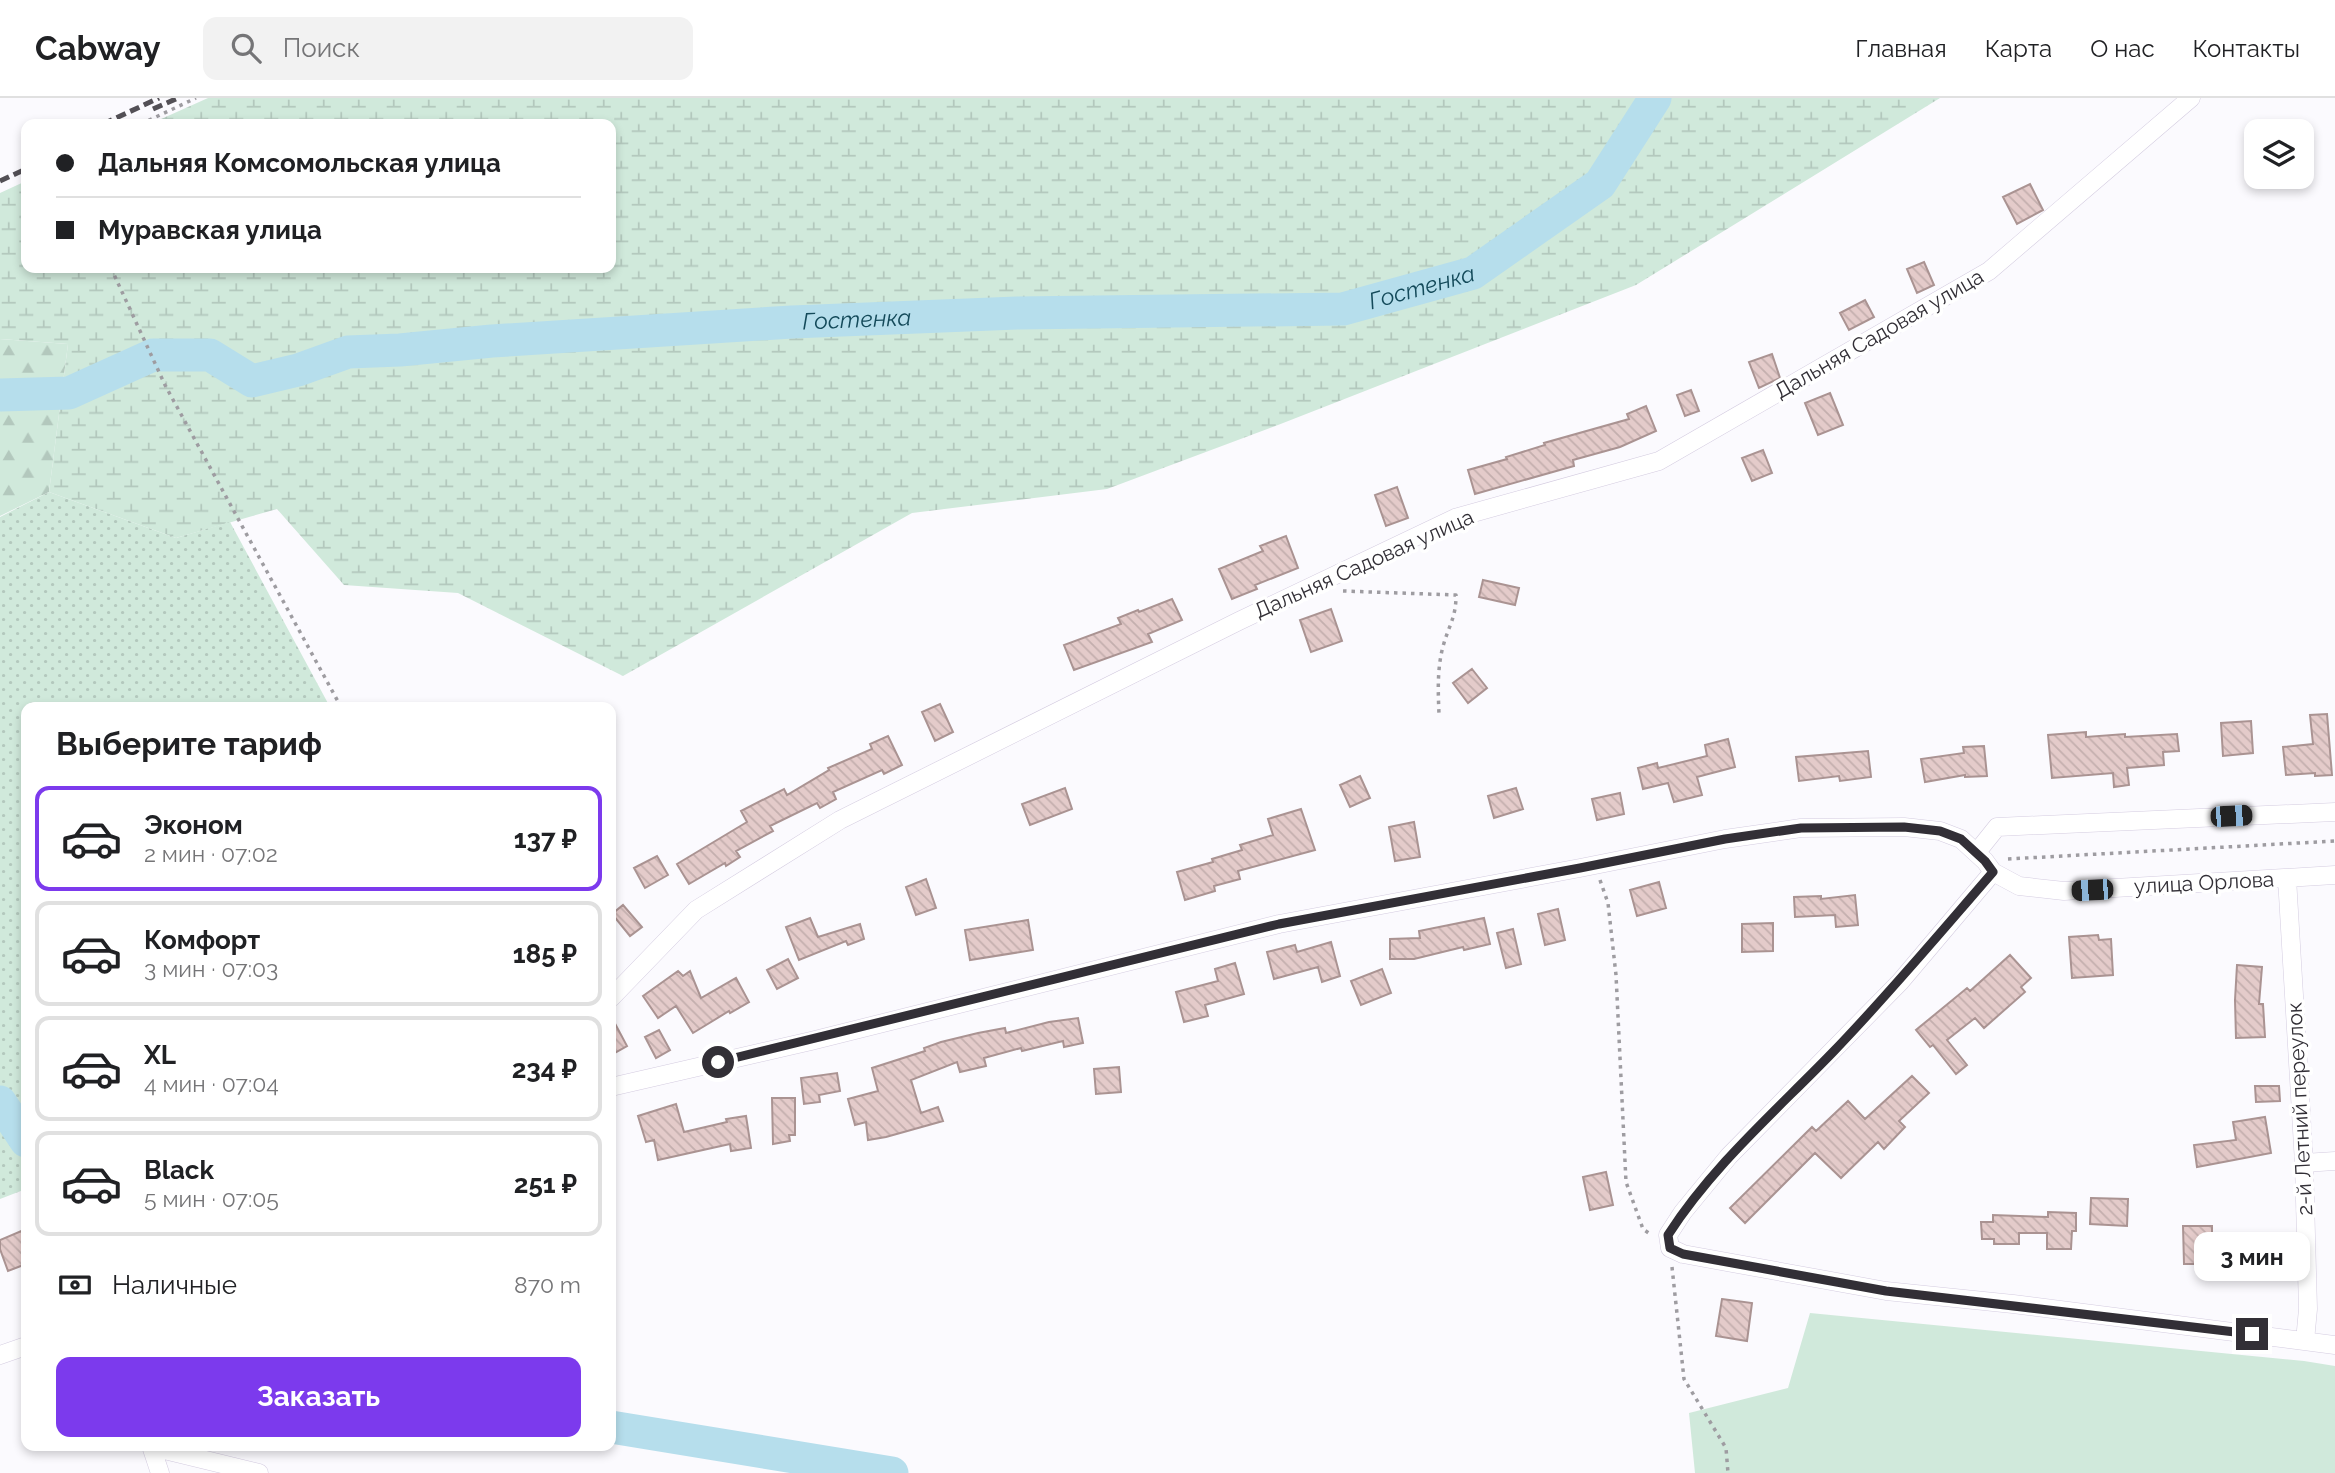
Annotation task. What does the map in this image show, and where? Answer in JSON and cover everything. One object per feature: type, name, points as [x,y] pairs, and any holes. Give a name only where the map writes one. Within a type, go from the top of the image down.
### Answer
[{"type":"street","name":"Дальняя Садовая улица","points":[[616,993],[696,910],[839,820],[1455,518],[1659,460],[1989,271],[2191,98]]},
{"type":"street","points":[[2335,811],[1997,827],[1985,862],[1900,982],[1729,1156],[1683,1212],[1669,1241],[1683,1254],[1886,1291],[2335,1345]]},
{"type":"street","name":"улица Орлова","points":[[1594,865],[1725,839],[1801,828],[1904,827],[1940,831],[1961,839],[1985,862],[2019,886],[2064,891],[2335,875]]},
{"type":"street","points":[[616,1086],[811,1041],[1279,924],[1594,865]]},
{"type":"street","name":"2-й Летний переулок","points":[[2287,878],[2304,1163],[2308,1308],[2305,1340]]},
{"type":"street","points":[[2304,1163],[2335,1161]]},
{"type":"street","points":[[0,1354],[21,1348]]},
{"type":"street","points":[[153,1451],[160,1473]]},
{"type":"street","points":[[171,1451],[259,1473]]},
{"type":"path","points":[[152,119],[196,98]]},
{"type":"path","points":[[113,273],[165,386],[338,702]]},
{"type":"path","points":[[1304,590],[1456,595],[1456,613],[1444,642],[1437,679],[1439,714]]},
{"type":"path","points":[[1985,862],[2335,841]]},
{"type":"path","points":[[1594,865],[1608,903],[1616,975],[1626,1182],[1643,1229],[1669,1241],[1684,1379],[1726,1448],[1728,1473]]},
{"type":"green space","points":[[208,98],[1940,98],[1636,285],[1107,489],[912,513],[623,676],[458,593],[344,585],[277,509],[176,538],[49,492],[68,344],[0,339],[0,193],[21,183],[21,273],[616,273],[616,119],[161,119]]},
{"type":"green space","points":[[0,339],[68,344],[49,492],[0,516]]},
{"type":"green space","points":[[49,492],[176,538],[230,522],[327,702],[21,702],[21,1191],[0,1199],[0,517]]},
{"type":"green space","points":[[1810,1313],[2335,1366],[2335,1473],[1695,1473],[1689,1413],[1788,1388]]},
{"type":"building","points":[[2030,184],[2043,210],[2017,224],[2003,197]]},
{"type":"building","points":[[1924,262],[1934,285],[1917,293],[1907,269]]},
{"type":"building","points":[[1865,300],[1874,317],[1849,330],[1840,313]]},
{"type":"building","points":[[1772,354],[1780,378],[1759,388],[1749,362]]},
{"type":"building","points":[[1691,390],[1699,411],[1685,416],[1677,395]]},
{"type":"building","points":[[1830,393],[1843,425],[1818,435],[1805,403]]},
{"type":"building","points":[[1646,406],[1656,431],[1620,447],[1573,460],[1574,466],[1475,494],[1468,470],[1507,459],[1506,457],[1545,445],[1544,443],[1629,419],[1627,414]]},
{"type":"building","points":[[1763,450],[1772,473],[1752,481],[1742,458]]},
{"type":"building","points":[[1397,487],[1408,518],[1386,526],[1375,495]]},
{"type":"building","points":[[1286,536],[1298,568],[1255,585],[1257,589],[1232,599],[1219,569],[1263,551],[1260,546]]},
{"type":"building","points":[[1483,580],[1519,588],[1515,605],[1479,597]]},
{"type":"building","points":[[1172,599],[1182,620],[1148,634],[1152,642],[1074,670],[1064,645],[1121,624],[1118,618]]},
{"type":"building","points":[[1331,609],[1342,641],[1311,652],[1300,620]]},
{"type":"building","points":[[1472,669],[1487,688],[1468,703],[1453,683]]},
{"type":"building","points":[[940,704],[953,732],[935,741],[922,712]]},
{"type":"building","points":[[2327,714],[2332,775],[2286,775],[2283,747],[2313,744],[2310,715]]},
{"type":"building","points":[[2251,721],[2253,753],[2223,756],[2221,723]]},
{"type":"building","points":[[2086,732],[2086,737],[2177,734],[2179,751],[2163,752],[2164,765],[2127,768],[2129,785],[2114,787],[2113,773],[2052,778],[2048,735]]},
{"type":"building","points":[[888,736],[902,765],[884,774],[882,770],[833,792],[836,799],[820,808],[817,803],[770,826],[773,831],[736,851],[740,857],[689,884],[677,864],[747,822],[741,811],[784,789],[787,795],[829,770],[828,768],[872,749],[870,744]]},
{"type":"building","points":[[1728,739],[1735,767],[1697,777],[1702,795],[1674,802],[1668,783],[1643,789],[1638,768],[1657,763],[1658,768],[1707,756],[1705,745]]},
{"type":"building","points":[[1984,746],[1987,776],[1965,775],[1925,782],[1921,759],[1964,753],[1963,747]]},
{"type":"building","points":[[1868,751],[1871,777],[1840,781],[1839,776],[1799,781],[1796,757]]},
{"type":"building","points":[[1360,776],[1370,798],[1350,807],[1340,785]]},
{"type":"building","points":[[1065,788],[1072,809],[1030,825],[1022,804]]},
{"type":"building","points":[[1516,788],[1523,809],[1494,818],[1488,796]]},
{"type":"building","points":[[1620,793],[1624,814],[1597,820],[1592,799]]},
{"type":"building","points":[[1301,809],[1315,850],[1238,871],[1240,879],[1214,886],[1215,891],[1185,900],[1177,872],[1213,862],[1212,859],[1242,850],[1240,845],[1273,835],[1268,819]]},
{"type":"building","points":[[1414,822],[1420,857],[1395,861],[1389,827]]},
{"type":"building","points":[[657,856],[668,875],[645,888],[634,868]]},
{"type":"building","points":[[926,879],[936,908],[916,915],[906,887]]},
{"type":"building","points":[[1659,882],[1666,908],[1637,916],[1630,890]]},
{"type":"building","points":[[1855,895],[1858,925],[1836,927],[1835,915],[1795,917],[1794,897],[1821,896],[1821,899]]},
{"type":"building","points":[[623,905],[642,927],[630,936],[616,919],[616,911]]},
{"type":"building","points":[[1558,909],[1565,940],[1545,945],[1538,914]]},
{"type":"building","points":[[810,918],[818,937],[860,924],[864,939],[848,945],[846,941],[799,960],[786,927]]},
{"type":"building","points":[[1484,918],[1490,944],[1464,950],[1463,947],[1414,959],[1390,959],[1390,939],[1420,938],[1419,931]]},
{"type":"building","points":[[1028,920],[1033,950],[970,960],[965,930]]},
{"type":"building","points":[[1773,923],[1773,951],[1742,952],[1742,924]]},
{"type":"building","points":[[1513,929],[1521,964],[1506,968],[1497,933]]},
{"type":"building","points":[[2098,935],[2099,940],[2111,939],[2113,975],[2072,978],[2069,937]]},
{"type":"building","points":[[1331,942],[1340,976],[1322,982],[1318,967],[1274,979],[1267,952],[1295,945],[1297,952]]},
{"type":"building","points":[[2010,955],[2031,978],[2021,987],[2025,992],[1984,1028],[1975,1018],[1947,1040],[1967,1065],[1956,1074],[1933,1045],[1930,1047],[1916,1030],[1967,988],[1970,991]]},
{"type":"building","points":[[788,959],[798,978],[777,989],[767,970]]},
{"type":"building","points":[[1235,963],[1244,994],[1205,1005],[1208,1016],[1184,1022],[1176,992],[1218,981],[1215,969]]},
{"type":"building","points":[[2237,965],[2262,967],[2259,1004],[2263,1004],[2265,1037],[2236,1038]]},
{"type":"building","points":[[1382,969],[1391,993],[1361,1005],[1351,981]]},
{"type":"building","points":[[678,971],[683,976],[690,971],[701,998],[736,978],[749,1002],[693,1033],[676,1006],[658,1018],[643,996]]},
{"type":"building","points":[[1078,1018],[1083,1043],[1064,1047],[1063,1041],[1022,1051],[1021,1048],[984,1058],[986,1066],[960,1072],[957,1062],[911,1080],[921,1113],[938,1107],[943,1121],[868,1140],[866,1122],[855,1125],[848,1099],[878,1091],[872,1068],[925,1051],[924,1048],[941,1042],[978,1033],[1005,1028],[1006,1033]]},
{"type":"building","points":[[616,1025],[627,1046],[616,1052]]},
{"type":"building","points":[[659,1030],[670,1050],[656,1058],[645,1037]]},
{"type":"building","points":[[1119,1067],[1121,1092],[1096,1094],[1094,1069]]},
{"type":"building","points":[[837,1073],[840,1091],[819,1095],[820,1102],[804,1104],[801,1078]]},
{"type":"building","points":[[1912,1076],[1929,1093],[1899,1121],[1905,1127],[1884,1149],[1878,1142],[1841,1178],[1815,1153],[1745,1223],[1730,1208],[1812,1127],[1816,1131],[1848,1101],[1865,1119]]},
{"type":"building","points":[[2255,1086],[2279,1086],[2280,1101],[2256,1102]]},
{"type":"building","points":[[772,1098],[795,1098],[795,1135],[789,1135],[790,1141],[773,1144]]},
{"type":"building","points":[[676,1104],[684,1132],[746,1116],[751,1148],[731,1151],[730,1144],[658,1160],[654,1140],[646,1142],[638,1116]]},
{"type":"building","points":[[2265,1117],[2271,1153],[2197,1167],[2194,1145],[2236,1140],[2233,1122]]},
{"type":"building","points":[[1606,1172],[1613,1205],[1590,1210],[1583,1177]]},
{"type":"building","points":[[2091,1198],[2128,1199],[2127,1226],[2090,1224]]},
{"type":"building","points":[[2048,1212],[2076,1213],[2076,1231],[2072,1231],[2071,1249],[2047,1249],[2047,1233],[2019,1233],[2019,1244],[1994,1244],[1994,1239],[1982,1239],[1981,1222],[1993,1222],[1993,1215],[2048,1217]]},
{"type":"building","points":[[2183,1226],[2212,1226],[2212,1264],[2184,1264]]},
{"type":"building","points":[[21,1231],[21,1266],[8,1271],[0,1249],[0,1240]]},
{"type":"building","points":[[2280,1234],[2280,1256],[2263,1257],[2263,1235]]},
{"type":"building","points":[[1722,1299],[1752,1303],[1747,1341],[1716,1336]]},
{"type":"waterway","name":"Гостенка","points":[[0,395],[69,393],[153,355],[210,355],[252,381],[298,370],[348,352],[492,341],[792,322],[1017,313],[1343,309],[1473,273],[1600,184],[1655,98]]},
{"type":"waterway","points":[[0,1102],[21,1134]]},
{"type":"waterway","points":[[616,1428],[892,1473]]},
{"type":"railway","points":[[114,119],[159,98]]},
{"type":"railway","points":[[153,109],[178,98]]},
{"type":"railway","points":[[0,181],[21,171]]},
{"type":"route","points":[[718,1062],[1279,924],[1725,839],[1801,828],[1904,827],[1940,831],[1961,839],[1977,852],[1993,872],[1900,982],[1729,1156],[1683,1212],[1668,1235],[1670,1248],[1683,1254],[1886,1291],[2252,1334]]}]
